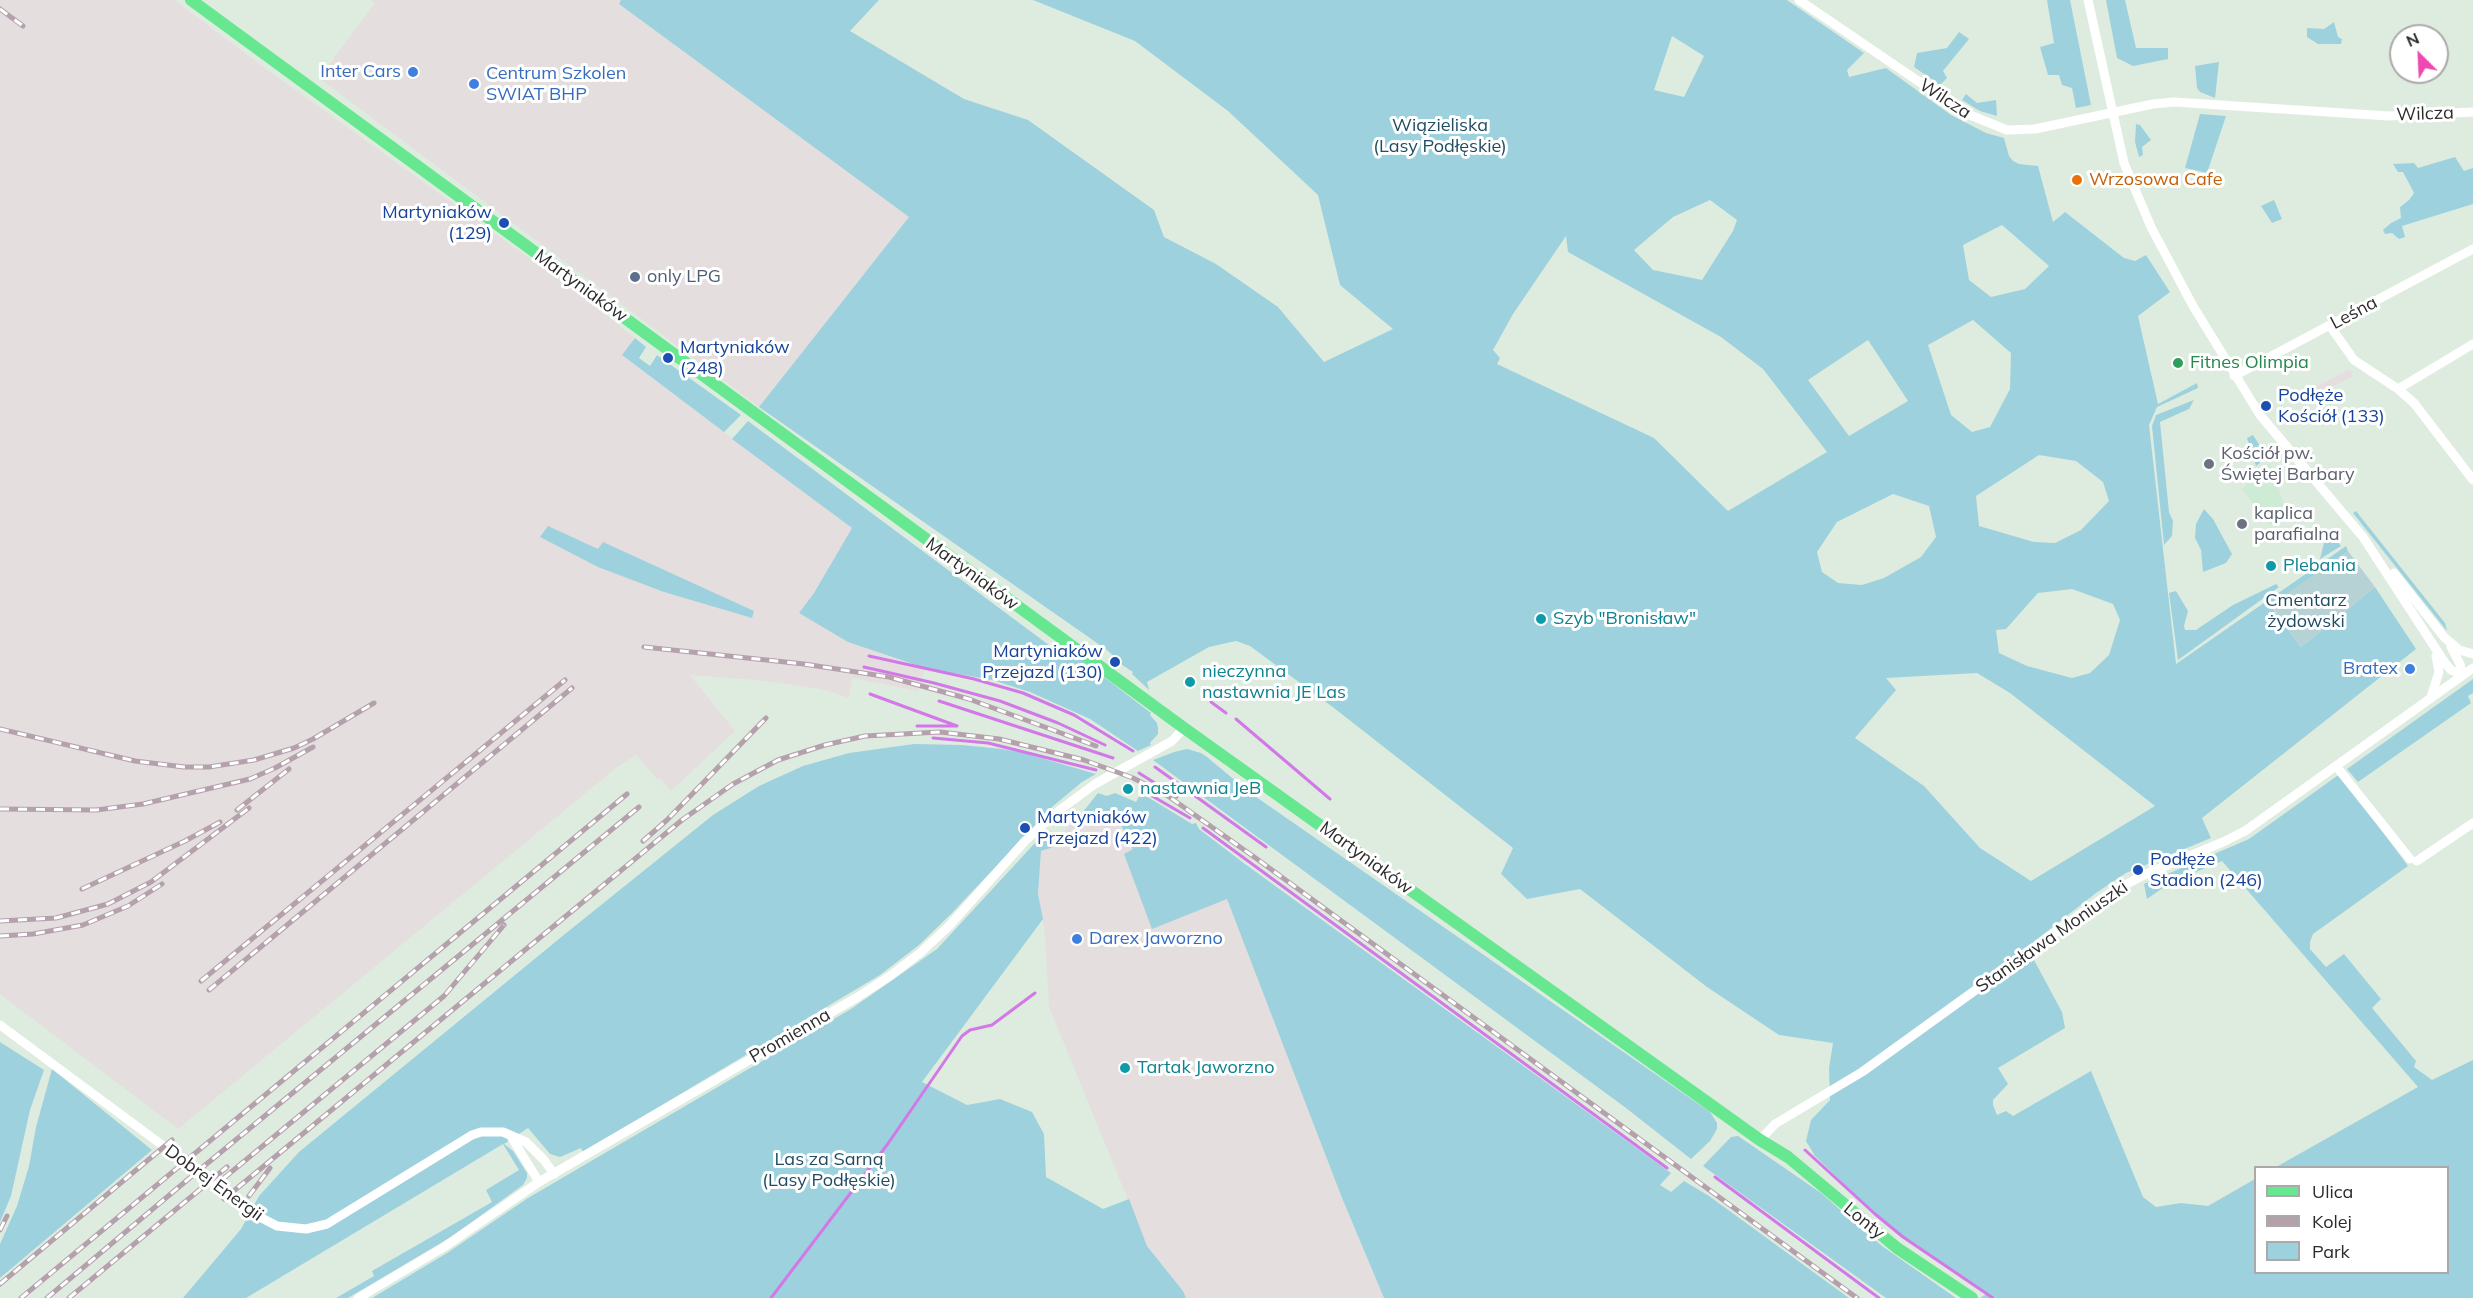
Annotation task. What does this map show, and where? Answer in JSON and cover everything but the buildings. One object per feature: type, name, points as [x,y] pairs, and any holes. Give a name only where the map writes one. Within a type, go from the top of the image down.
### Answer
[{"type":"main road","name":"Martyniaków","points":[[191,0],[1184,728],[1760,1140]]},
{"type":"main road","name":"Lonty","points":[[1760,1140],[1788,1157],[1897,1248],[1972,1298]]},
{"type":"street","name":"Wilcza","points":[[1799,0],[1965,113],[1994,126],[2010,130],[2035,129],[2153,104],[2174,102],[2390,116],[2473,112]]},
{"type":"street","points":[[2088,0],[2124,164],[2138,201],[2193,306],[2234,376],[2270,429],[2363,537],[2444,637],[2458,657],[2462,675]]},
{"type":"street","name":"Leśna","points":[[2234,376],[2473,249]]},
{"type":"street","points":[[2330,326],[2354,360],[2398,389],[2421,411],[2473,480]]},
{"type":"street","points":[[2398,389],[2473,344]]},
{"type":"street","points":[[2363,537],[2433,645],[2451,670],[2462,675]]},
{"type":"street","points":[[2444,637],[2459,650],[2473,654]]},
{"type":"street","points":[[2431,697],[2439,672],[2439,662],[2433,645]]},
{"type":"street","name":"Stanisława Moniuszki","points":[[1760,1140],[1775,1124],[1862,1072],[2110,893],[2144,875],[2245,831],[2473,668]]},
{"type":"street","name":"Promienna","points":[[358,1298],[444,1247],[539,1182],[890,976],[920,953],[949,926],[1025,841],[1057,812],[1095,784],[1172,741],[1184,728]]},
{"type":"street","points":[[2336,766],[2414,860],[2473,823]]},
{"type":"street","name":"Dobrej Energii","points":[[0,1025],[258,1216],[277,1226],[306,1229],[327,1224],[472,1135],[496,1131],[526,1142],[554,1174]]},
{"type":"street","points":[[510,1135],[539,1182]]},
{"type":"shaded area","points":[[0,0],[174,0],[579,294],[635,338],[623,356],[852,528],[814,593],[799,613],[883,654],[925,668],[918,691],[852,678],[849,698],[821,689],[756,680],[690,675],[735,731],[671,791],[636,755],[616,768],[178,1129],[0,994]]},
{"type":"shaded area","points":[[371,0],[621,0],[619,4],[909,217],[759,407],[319,78],[375,3]]},
{"type":"shaded area","points":[[2350,369],[2353,376],[2296,406],[2293,399]]},
{"type":"shaded area","points":[[2270,463],[2287,513],[2270,525],[2242,489]]},
{"type":"shaded area","points":[[1114,812],[1179,829],[1196,823],[1260,980],[1342,1198],[1384,1298],[1186,1298],[1183,1291],[1147,1246],[1049,1007],[1045,934],[1038,894],[1041,851],[1059,846],[1066,828],[1076,822]]},
{"type":"green space","name":"Wiązieliska (Lasy Podłęskie)","points":[[621,0],[879,0],[850,31],[964,99],[1028,120],[1154,210],[1164,237],[1216,264],[1278,307],[1324,362],[1393,329],[1340,285],[1318,195],[1228,111],[1135,41],[1033,0],[1787,0],[1864,53],[1847,70],[1849,77],[1886,68],[1951,115],[1986,133],[2004,138],[2009,156],[2013,161],[2038,166],[2053,222],[2065,212],[2124,258],[2135,261],[2146,255],[2170,292],[2138,316],[2158,404],[2197,383],[2198,388],[2157,407],[2149,425],[2176,664],[2346,546],[2348,551],[2271,606],[2301,647],[2375,587],[2416,649],[2202,818],[2211,838],[2126,873],[2096,893],[2027,947],[2062,1012],[2065,1028],[1998,1068],[2008,1084],[1993,1100],[1997,1115],[2006,1111],[2013,1116],[2091,1071],[2143,1197],[2156,1207],[2181,1203],[2208,1206],[2254,1180],[2254,1274],[2449,1274],[2449,1166],[2278,1166],[2418,1087],[2222,861],[2170,883],[2147,899],[2144,884],[2249,839],[2337,776],[2341,776],[2408,866],[2313,934],[2310,949],[2326,967],[2344,954],[2381,999],[2372,1008],[2416,1061],[2414,1067],[2432,1080],[2473,1060],[2473,1298],[1980,1298],[1986,1294],[1903,1237],[1875,1214],[1815,1156],[1806,1141],[1811,1120],[1830,1100],[1829,1068],[1833,1043],[1779,1035],[1707,987],[1580,889],[1527,899],[1501,874],[1513,848],[1334,708],[1250,646],[1236,641],[1209,647],[1147,682],[1149,690],[1132,674],[1133,672],[1113,659],[1118,660],[1107,650],[759,407],[909,217],[619,4]],"holes":[[[1672,36],[1704,56],[1684,97],[1654,90]],[[1710,200],[1737,220],[1733,231],[1702,280],[1653,270],[1634,250],[1673,217]],[[2002,225],[2049,266],[2025,289],[1991,297],[1969,280],[1963,245]],[[1566,236],[1568,252],[1721,337],[1763,369],[1827,452],[1728,511],[1654,438],[1497,364],[1500,358],[1493,350],[1513,314]],[[1973,320],[2011,353],[2010,389],[1990,427],[1972,432],[1951,415],[1928,345]],[[1868,340],[1908,401],[1849,436],[1808,380]],[[2039,455],[2076,461],[2103,482],[2109,501],[2081,530],[2055,543],[2034,542],[1979,526],[1976,496]],[[1893,494],[1929,506],[1936,537],[1921,557],[1884,578],[1862,585],[1838,583],[1822,572],[1817,552],[1837,522]],[[2072,589],[2113,604],[2120,620],[2109,655],[2090,673],[2072,678],[2027,666],[1999,653],[1996,630],[2006,629],[2038,593]],[[1977,673],[2010,693],[2155,806],[2031,881],[1980,848],[1924,786],[1855,738],[1896,690],[1886,678]]]},
{"type":"green space","points":[[2047,0],[2070,0],[2091,105],[2076,108],[2072,88],[2062,85],[2059,75],[2048,75],[2040,47],[2054,43]]},
{"type":"green space","points":[[2106,0],[2125,0],[2136,48],[2168,48],[2168,59],[2133,66],[2117,58]]},
{"type":"green space","points":[[2334,22],[2338,37],[2342,39],[2341,44],[2318,44],[2307,37],[2307,28],[2324,29]]},
{"type":"green space","points":[[1959,32],[1969,39],[1943,71],[1947,78],[1940,85],[1914,67],[1917,53],[1947,48]]},
{"type":"green space","points":[[2219,62],[2215,98],[2200,92],[2197,88],[2195,66]]},
{"type":"green space","points":[[1966,94],[1977,103],[1996,100],[1997,116],[1980,111],[1962,100]]},
{"type":"green space","points":[[2200,114],[2226,116],[2207,173],[2185,168]]},
{"type":"green space","points":[[2136,124],[2140,125],[2151,140],[2142,147],[2143,155],[2139,157],[2135,142]]},
{"type":"green space","points":[[2455,157],[2464,171],[2473,168],[2473,204],[2402,226],[2405,237],[2399,239],[2392,233],[2385,234],[2383,230],[2401,218],[2400,207],[2414,193],[2403,172],[2398,172],[2393,164],[2414,163],[2418,168]]},
{"type":"green space","points":[[2274,200],[2282,219],[2272,223],[2261,206]]},
{"type":"green space","points":[[635,338],[646,347],[639,358],[650,366],[657,355],[741,415],[724,432],[622,355]]},
{"type":"green space","points":[[2194,400],[2189,409],[2160,422],[2169,512],[2173,521],[2172,536],[2164,545],[2152,426],[2156,415]]},
{"type":"green space","points":[[748,421],[1065,657],[1070,651],[1151,713],[1150,715],[1157,723],[1158,734],[1150,743],[1151,745],[1138,751],[1090,719],[1030,692],[992,680],[925,668],[848,642],[799,613],[814,593],[852,528],[732,439]]},
{"type":"green space","points":[[2253,435],[2266,455],[2256,466],[2247,438]]},
{"type":"green space","points":[[2204,509],[2213,519],[2232,554],[2226,563],[2203,572],[2201,550],[2195,538],[2196,524]]},
{"type":"green space","points":[[2356,511],[2445,623],[2447,631],[2353,513]]},
{"type":"green space","points":[[548,526],[598,549],[603,542],[754,611],[752,618],[664,592],[598,567],[540,537]]},
{"type":"green space","points":[[2330,533],[2341,546],[2320,559],[2326,535]]},
{"type":"green space","name":"Cmentarz żydowski","points":[[2348,551],[2375,587],[2301,647],[2271,605]]},
{"type":"green space","points":[[2276,584],[2279,587],[2178,660],[2169,593],[2176,591],[2188,611],[2185,630],[2196,630],[2233,605]]},
{"type":"green space","points":[[2473,679],[2473,693],[2468,696],[2471,703],[2358,782],[2347,769]]},
{"type":"green space","points":[[914,744],[1002,749],[1096,774],[1082,782],[1052,807],[951,914],[919,945],[880,975],[583,1152],[581,1148],[560,1157],[550,1154],[528,1128],[504,1144],[513,1151],[527,1173],[523,1185],[451,1237],[348,1298],[336,1298],[374,1276],[372,1271],[492,1202],[486,1190],[519,1170],[503,1144],[246,1298],[183,1298],[241,1229],[259,1196],[299,1152],[713,815],[759,786],[803,766],[849,753]]},
{"type":"green space","points":[[1187,749],[1207,757],[1249,792],[1710,1112],[1717,1123],[1717,1129],[1710,1141],[1691,1159],[1626,1108],[1153,760]]},
{"type":"green space","points":[[1098,793],[1107,796],[1115,793],[1136,802],[1141,793],[1192,824],[1196,823],[1199,829],[1245,864],[1671,1173],[1660,1185],[1671,1192],[1684,1181],[1709,1196],[1849,1298],[1384,1298],[1342,1198],[1227,899],[1152,929],[1124,854],[1133,849],[1115,813],[1076,822],[1080,813]]},
{"type":"green space","name":"Las za Sarną (Lasy Podłęskie)","points":[[1047,830],[1056,834],[1057,846],[1041,851],[1038,894],[1043,919],[922,1082],[967,1105],[1000,1099],[1032,1112],[1044,1134],[1046,1177],[1103,1209],[1129,1199],[1147,1246],[1183,1291],[1186,1298],[372,1298],[447,1253],[528,1198],[851,1009],[937,949]]},
{"type":"green space","points":[[0,1042],[44,1070],[30,1110],[11,1196],[0,1222]]},
{"type":"green space","points":[[52,1069],[152,1150],[0,1278],[0,1244],[17,1206],[29,1166],[36,1127]]},
{"type":"green space","points":[[1738,1136],[1821,1193],[1882,1246],[1956,1298],[1886,1298],[1703,1166],[1731,1137]]},
{"type":"waterway","points":[[869,656],[974,679],[1023,693],[1074,715],[1133,751]]},
{"type":"waterway","points":[[864,667],[1000,701],[1058,723],[1105,745]]},
{"type":"waterway","points":[[870,694],[957,726],[917,726]]},
{"type":"waterway","points":[[939,701],[1113,758]]},
{"type":"waterway","points":[[1211,702],[1226,713]]},
{"type":"waterway","points":[[1236,719],[1330,799]]},
{"type":"waterway","points":[[933,738],[988,743],[1096,770]]},
{"type":"waterway","points":[[1155,767],[1266,847]]},
{"type":"waterway","points":[[1139,773],[1177,797]]},
{"type":"waterway","points":[[1142,790],[1190,818]]},
{"type":"waterway","points":[[1203,828],[1667,1168]]},
{"type":"waterway","points":[[771,1298],[887,1145],[962,1036],[970,1030],[992,1025],[1035,993]]},
{"type":"waterway","points":[[1805,1150],[1903,1237],[1993,1298]]},
{"type":"waterway","points":[[1715,1177],[1879,1298]]},
{"type":"railway","points":[[0,9],[23,26]]},
{"type":"railway","points":[[644,647],[804,664],[889,677],[969,699],[1096,746]]},
{"type":"railway","points":[[201,981],[565,680]]},
{"type":"railway","points":[[209,990],[572,688]]},
{"type":"railway","points":[[0,729],[135,761],[184,767],[209,767],[254,760],[294,748],[374,703]]},
{"type":"railway","points":[[643,841],[667,820],[766,718]]},
{"type":"railway","points":[[224,1199],[682,820],[733,784],[778,760],[825,745],[865,736],[940,732],[999,739],[1084,760],[1133,778],[1168,796],[1857,1298]]},
{"type":"railway","points":[[0,809],[96,810],[143,804],[250,779],[313,747]]},
{"type":"railway","points":[[237,810],[289,769]]},
{"type":"railway","points":[[21,1298],[627,794]]},
{"type":"railway","points":[[47,1298],[639,807]]},
{"type":"railway","points":[[0,921],[56,918],[108,904],[151,882],[249,808]]},
{"type":"railway","points":[[82,889],[185,841],[220,822]]},
{"type":"railway","points":[[0,936],[33,934],[83,925],[128,906],[162,884]]},
{"type":"railway","points":[[224,1178],[444,996],[504,925]]},
{"type":"railway","points":[[0,1284],[172,1140]]},
{"type":"railway","points":[[69,1298],[227,1167]]},
{"type":"railway","points":[[249,1196],[270,1168]]},
{"type":"railway","points":[[0,1230],[7,1216]]},
{"type":"place","name":"Inter Cars","points":[[413,72]]},
{"type":"place","name":"Centrum Szkolen SWIAT BHP","points":[[474,84]]},
{"type":"place","name":"Wrzosowa Cafe","points":[[2077,180]]},
{"type":"place","name":"Martyniaków (129)","points":[[504,223]]},
{"type":"place","name":"only LPG","points":[[635,277]]},
{"type":"place","name":"Martyniaków (248)","points":[[668,358]]},
{"type":"place","name":"Fitnes Olimpia","points":[[2178,363]]},
{"type":"place","name":"Podłęże Kościół (133)","points":[[2266,406]]},
{"type":"place","name":"Kościół pw. Świętej Barbary","points":[[2209,464]]},
{"type":"place","name":"kaplica parafialna","points":[[2242,524]]},
{"type":"place","name":"Plebania","points":[[2271,566]]},
{"type":"place","name":"Szyb \"Bronisław\"","points":[[1541,619]]},
{"type":"place","name":"Martyniaków Przejazd (130)","points":[[1115,662]]},
{"type":"place","name":"Bratex","points":[[2410,669]]},
{"type":"place","name":"nieczynna nastawnia JE Las","points":[[1190,682]]},
{"type":"place","name":"nastawnia JeB","points":[[1128,789]]},
{"type":"place","name":"Martyniaków Przejazd (422)","points":[[1025,828]]},
{"type":"place","name":"Podłęże Stadion (246)","points":[[2138,870]]},
{"type":"place","name":"Darex Jaworzno","points":[[1077,939]]},
{"type":"place","name":"Tartak Jaworzno","points":[[1125,1068]]}]
